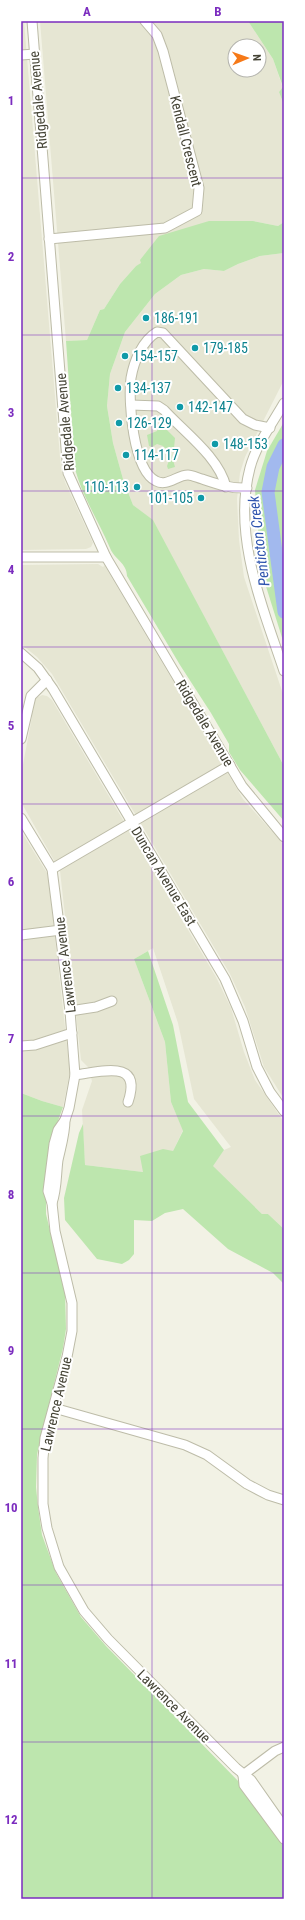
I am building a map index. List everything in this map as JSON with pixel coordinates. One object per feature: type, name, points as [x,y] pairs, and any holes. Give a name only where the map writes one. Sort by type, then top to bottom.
[{"type":"street","name":"Ridgedale Avenue","points":[[32,21],[68,473],[106,557],[242,786],[284,837]]},
{"type":"street","name":"Kendall Crescent","points":[[50,239],[165,228],[197,211],[199,188],[163,51],[157,35],[145,21]]},
{"type":"street","points":[[21,55],[35,54]]},
{"type":"street","points":[[246,488],[226,487],[188,475],[165,483],[156,482],[148,474],[141,461],[133,429],[131,378],[138,356],[148,337],[156,332],[163,333],[243,419],[255,425],[270,428]]},
{"type":"street","points":[[284,403],[250,467],[246,488],[246,527],[252,571],[284,671]]},
{"type":"street","points":[[132,405],[153,406],[164,410],[215,463],[223,476],[226,487]]},
{"type":"street","points":[[21,557],[106,557]]},
{"type":"street","name":"Duncan Avenue East","points":[[21,653],[38,668],[47,680],[225,979],[243,1021],[257,1067],[270,1092],[283,1108]]},
{"type":"street","points":[[21,739],[31,696],[47,680]]},
{"type":"street","points":[[52,869],[230,765]]},
{"type":"street","name":"Lawrence Avenue","points":[[21,818],[52,869],[61,930],[75,1075],[73,1090],[65,1120],[65,1132],[58,1160],[56,1192],[52,1203],[55,1231],[72,1303],[72,1331],[54,1408],[45,1438],[43,1458],[42,1504],[52,1548],[71,1591],[84,1612],[108,1639],[242,1775],[251,1780],[284,1827]]},
{"type":"street","points":[[21,935],[61,930]]},
{"type":"street","points":[[70,1011],[96,1007],[112,1001]]},
{"type":"street","points":[[21,1046],[37,1044],[72,1033]]},
{"type":"street","points":[[75,1075],[116,1070],[125,1072],[129,1076],[132,1086],[128,1102]]},
{"type":"street","points":[[54,1408],[185,1445],[207,1455],[247,1484],[268,1495],[284,1500]]},
{"type":"street","points":[[242,1775],[275,1751],[284,1747]]},
{"type":"street","name":"Lawrence Avenue","points":[[242,1775],[244,1785],[284,1839]]},
{"type":"shaded area","points":[[21,21],[24,21],[61,469],[65,482],[93,543],[91,547],[86,549],[21,550]]},
{"type":"shaded area","points":[[40,21],[248,21],[259,38],[227,38],[227,78],[267,78],[267,50],[273,59],[283,88],[279,92],[284,105],[284,222],[278,226],[253,221],[136,266],[120,284],[104,309],[100,310],[87,340],[66,341]]},
{"type":"shaded area","points":[[284,253],[284,380],[245,457],[240,473],[237,499],[239,540],[244,577],[284,697],[284,766],[153,521],[133,505],[123,479],[113,443],[107,406],[110,374],[125,332],[155,294],[181,275],[204,269],[224,271],[260,256]]},
{"type":"shaded area","points":[[98,564],[103,567],[105,565],[243,799],[284,845],[284,1099],[264,1067],[245,1007],[230,974],[52,674],[37,657],[21,644],[21,565]]},
{"type":"shaded area","points":[[42,695],[47,696],[52,700],[216,977],[231,1008],[244,1052],[255,1080],[284,1122],[284,1229],[268,1214],[262,1214],[212,1166],[224,1150],[231,1147],[194,1099],[178,1023],[153,948],[134,959],[165,1042],[171,1102],[183,1130],[173,1151],[143,1172],[85,1165],[82,1110],[92,1081],[88,1067],[81,1060],[60,871],[21,802],[21,775],[32,717],[32,707],[35,699]]},
{"type":"shaded area","points":[[21,831],[47,873],[49,883],[70,1072],[63,1107],[21,1093]]},
{"type":"green space","points":[[248,21],[284,21],[284,105],[279,92],[283,87],[273,59],[267,50],[267,38],[259,38]]},
{"type":"green space","points":[[209,221],[253,221],[278,226],[284,222],[284,253],[260,256],[224,271],[204,269],[181,275],[155,294],[125,332],[110,374],[107,406],[113,443],[123,479],[133,505],[153,520],[284,766],[284,821],[240,770],[229,752],[229,744],[211,713],[180,665],[127,576],[123,564],[112,552],[86,499],[75,469],[66,341],[87,340],[100,310],[104,309],[120,284],[136,266],[141,263],[140,260],[159,236]]},
{"type":"green space","points":[[284,422],[284,644],[264,580],[259,543],[255,490],[267,451]]},
{"type":"green space","points":[[162,425],[175,438],[174,448],[171,453],[175,467],[168,469],[167,466],[170,458],[169,453],[163,446],[157,444],[152,447],[149,446],[147,435],[157,431],[158,427]]},
{"type":"green space","points":[[148,951],[173,1025],[188,1102],[224,1150],[213,1166],[262,1214],[268,1214],[284,1229],[284,1284],[273,1273],[228,1249],[183,1209],[165,1213],[152,1221],[134,1220],[134,1254],[129,1260],[122,1264],[97,1259],[65,1220],[64,1198],[79,1133],[83,1124],[85,1165],[143,1172],[140,1156],[163,1149],[173,1151],[183,1131],[171,1102],[165,1042],[134,959]]},
{"type":"green space","points":[[21,1093],[63,1107],[55,1129],[46,1191],[46,1214],[65,1292],[66,1329],[63,1348],[37,1455],[36,1487],[42,1535],[56,1573],[81,1617],[106,1646],[242,1785],[284,1845],[284,1899],[21,1899]]},
{"type":"waterway","name":"Penticton Creek","points":[[284,445],[273,467],[268,492],[284,612]]},
{"type":"place","name":"186-191","points":[[146,318]]},
{"type":"place","name":"179-185","points":[[195,348]]},
{"type":"place","name":"154-157","points":[[125,356]]},
{"type":"place","name":"134-137","points":[[118,388]]},
{"type":"place","name":"142-147","points":[[180,407]]},
{"type":"place","name":"126-129","points":[[119,423]]},
{"type":"place","name":"148-153","points":[[215,444]]},
{"type":"place","name":"114-117","points":[[126,455]]},
{"type":"place","name":"110-113","points":[[137,487]]},
{"type":"place","name":"101-105","points":[[201,498]]}]
